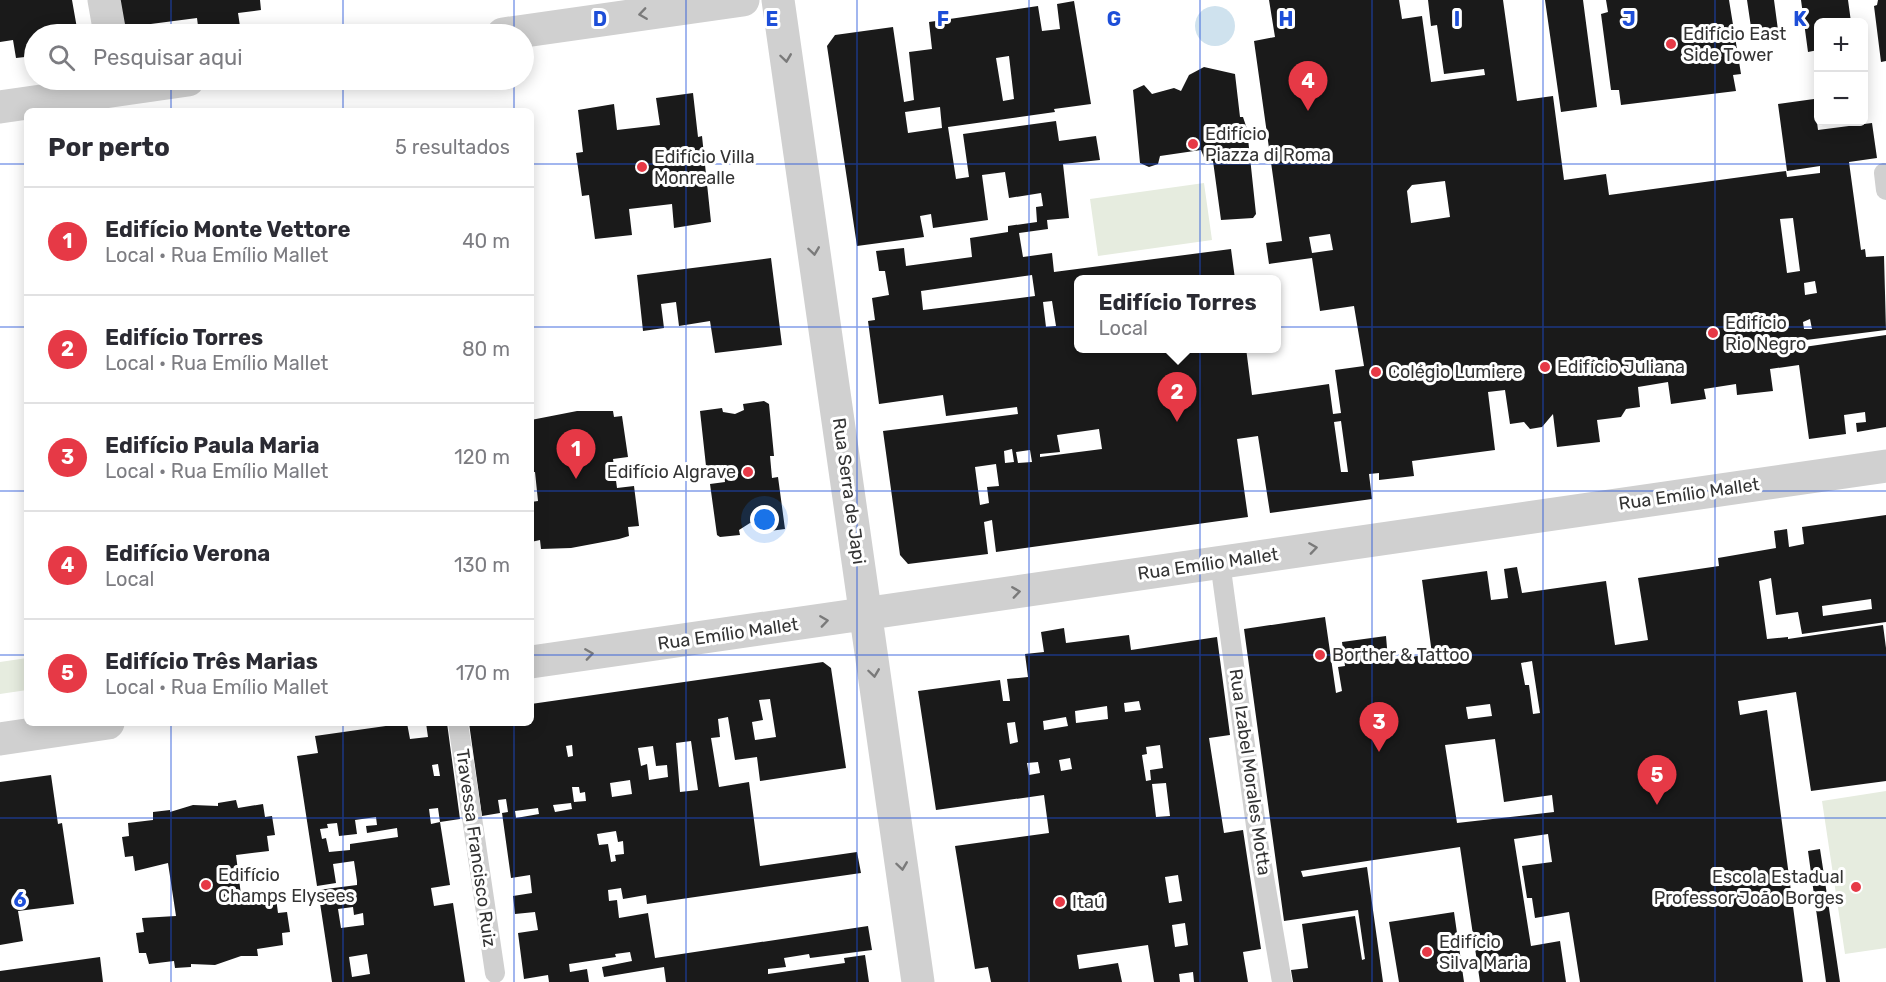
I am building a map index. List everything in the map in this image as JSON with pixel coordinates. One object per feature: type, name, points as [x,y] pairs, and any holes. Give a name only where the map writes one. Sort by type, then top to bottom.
[{"type":"street","points":[[104,0],[108,24]]},
{"type":"street","points":[[534,30],[743,0]]},
{"type":"street","name":"Rua Serra de Japi","points":[[778,0],[918,982]]},
{"type":"street","points":[[0,107],[87,90]]},
{"type":"street","name":"Rua Emílio Mallet","points":[[534,662],[1886,466]]},
{"type":"street","points":[[0,739],[88,726]]},
{"type":"lane","name":"Rua Izabel Morales Motta","points":[[1220,561],[1259,848],[1282,982]]},
{"type":"lane","name":"Travessa Francisco Ruiz","points":[[458,726],[495,974]]},
{"type":"shaded area","points":[[1204,183],[1212,240],[1098,256],[1090,199]]},
{"type":"shaded area","points":[[24,658],[24,690],[0,694],[0,662]]},
{"type":"shaded area","points":[[1886,791],[1886,948],[1845,954],[1822,801]]},
{"type":"water","points":[[1215,6],[1229,12],[1235,26],[1229,40],[1215,46],[1201,40],[1195,26],[1201,12]]},
{"type":"building","points":[[0,0],[72,0],[76,24],[24,24],[24,57],[16,58],[13,40],[0,42]]},
{"type":"building","points":[[116,0],[260,0],[261,10],[238,13],[240,24],[198,24],[197,18],[151,24],[119,24]]},
{"type":"building","points":[[1269,0],[1399,0],[1402,19],[1422,16],[1431,82],[1485,75],[1484,69],[1444,74],[1437,25],[1431,26],[1428,0],[1503,0],[1517,101],[1553,96],[1564,180],[1606,174],[1609,195],[1786,171],[1787,177],[1820,173],[1820,166],[1787,171],[1778,104],[1814,99],[1814,126],[1817,126],[1818,130],[1868,126],[1868,124],[1872,123],[1877,158],[1849,162],[1861,250],[1865,249],[1866,257],[1884,256],[1886,330],[1806,340],[1804,347],[1886,335],[1886,427],[1857,432],[1856,423],[1866,422],[1865,412],[1844,415],[1846,434],[1809,439],[1799,365],[1770,369],[1773,391],[1737,395],[1736,384],[1704,389],[1706,399],[1671,404],[1668,382],[1638,387],[1640,407],[1626,409],[1621,417],[1597,420],[1600,442],[1557,447],[1553,414],[1542,427],[1530,429],[1524,422],[1510,424],[1505,390],[1488,392],[1495,450],[1412,461],[1414,476],[1379,480],[1379,473],[1369,474],[1372,499],[1270,513],[1258,436],[1237,439],[1248,517],[996,552],[992,520],[984,522],[988,554],[908,564],[900,555],[883,431],[1018,414],[1017,407],[946,416],[943,395],[879,404],[868,321],[875,320],[872,298],[889,295],[885,271],[879,271],[876,251],[904,248],[906,266],[972,257],[970,238],[1008,232],[1008,226],[1037,222],[1036,207],[1043,206],[1041,193],[1009,198],[1005,172],[982,175],[988,220],[933,228],[931,214],[920,216],[924,237],[857,246],[827,46],[835,35],[893,27],[904,102],[914,100],[909,52],[932,49],[929,22],[1038,6],[1042,31],[1060,29],[1057,4],[1074,1],[1091,104],[1054,109],[1055,112],[948,127],[956,179],[969,177],[963,134],[1056,121],[1059,141],[1096,136],[1100,160],[1063,164],[1069,218],[1047,220],[1048,229],[1019,233],[1023,257],[1052,253],[1054,272],[1231,249],[1234,275],[1074,275],[1074,353],[1247,353],[1252,395],[1329,384],[1333,414],[1341,413],[1335,370],[1364,366],[1354,306],[1320,311],[1312,258],[1269,264],[1266,243],[1282,241],[1254,41],[1275,37]],"holes":[[[1009,56],[1014,99],[1003,101],[996,58]],[[940,107],[942,128],[908,133],[905,112]],[[1445,181],[1450,217],[1411,223],[1407,191],[1412,185]],[[1793,218],[1800,271],[1787,273],[1780,219]],[[1330,234],[1333,250],[1312,253],[1309,237]],[[1032,275],[1035,296],[923,310],[921,291]],[[1815,281],[1817,293],[1805,295],[1804,283]],[[1052,301],[1056,326],[1046,327],[1043,302]],[[1810,319],[1812,329],[1804,329],[1803,322]],[[1341,421],[1348,472],[1341,472],[1334,422]],[[1099,429],[1102,449],[1040,457],[1040,454],[1060,452],[1057,435]],[[1012,449],[1014,462],[1005,463],[1004,451]],[[1030,450],[1032,462],[1018,463],[1016,452]],[[996,464],[999,486],[987,487],[989,503],[980,505],[975,467]]]},
{"type":"building","points":[[1545,0],[1583,0],[1597,107],[1561,112]]},
{"type":"building","name":"Edifício East Side Tower","points":[[1606,0],[1729,0],[1741,74],[1733,75],[1736,91],[1621,105],[1619,90],[1611,90],[1601,14],[1608,12]]},
{"type":"building","points":[[1747,0],[1774,0],[1778,30],[1752,34]]},
{"type":"building","points":[[1801,0],[1848,0],[1850,18],[1814,18],[1814,51],[1808,52]]},
{"type":"building","points":[[1878,0],[1886,0],[1886,61],[1881,62],[1874,6],[1877,5]]},
{"type":"building","name":"Edifício Piazza di Roma","points":[[1204,67],[1235,74],[1240,117],[1243,117],[1247,129],[1256,214],[1253,218],[1221,220],[1213,161],[1205,160],[1201,150],[1160,156],[1158,164],[1149,167],[1140,163],[1133,90],[1144,85],[1152,94],[1174,88],[1181,91],[1189,75]]},
{"type":"building","name":"Edifício Villa Monrealle","points":[[693,93],[698,137],[702,136],[711,222],[674,228],[672,204],[629,209],[632,235],[595,239],[589,195],[582,196],[576,153],[583,152],[578,110],[614,104],[617,130],[660,125],[656,98]]},
{"type":"building","points":[[771,258],[782,345],[715,353],[710,321],[679,326],[676,302],[661,304],[664,328],[643,331],[637,275]]},
{"type":"building","name":"Edifício Algrave","points":[[764,401],[769,404],[774,456],[770,456],[772,478],[778,477],[785,529],[762,532],[762,526],[750,523],[739,530],[740,535],[720,537],[717,535],[710,484],[725,482],[723,465],[706,466],[700,411],[722,408],[723,412],[735,414],[744,410],[743,404]]},
{"type":"building","points":[[577,411],[613,411],[614,417],[622,416],[628,457],[613,459],[617,488],[634,486],[639,526],[628,527],[629,536],[571,548],[541,549],[540,540],[534,541],[534,502],[538,501],[534,472],[534,419]]},
{"type":"building","points":[[1886,515],[1886,622],[1802,634],[1798,612],[1776,615],[1771,578],[1759,581],[1767,639],[1788,637],[1788,639],[1883,625],[1886,648],[1886,781],[1811,791],[1796,692],[1738,701],[1740,715],[1767,710],[1803,982],[1580,982],[1569,912],[1535,918],[1532,898],[1527,898],[1522,866],[1552,862],[1548,834],[1514,839],[1531,946],[1560,941],[1566,982],[1480,982],[1460,847],[1301,871],[1303,877],[1367,867],[1383,982],[1293,982],[1291,970],[1308,968],[1302,924],[1355,916],[1362,960],[1365,959],[1358,910],[1284,921],[1244,629],[1325,617],[1336,693],[1342,691],[1338,667],[1345,666],[1342,642],[1386,636],[1388,660],[1432,654],[1422,580],[1487,571],[1491,600],[1508,598],[1504,569],[1517,567],[1522,593],[1606,581],[1615,645],[1648,640],[1638,578],[1719,566],[1718,558],[1776,548],[1774,531],[1787,529],[1789,547],[1804,544],[1802,527]],"holes":[[[1871,599],[1872,609],[1823,616],[1822,606]],[[1532,661],[1540,713],[1533,714],[1529,685],[1525,685],[1521,663]],[[1490,704],[1492,716],[1468,719],[1466,707]],[[1495,739],[1504,802],[1552,795],[1554,812],[1457,823],[1445,745]]]},
{"type":"building","points":[[1064,628],[1066,643],[1129,635],[1131,650],[1217,637],[1230,735],[1209,738],[1224,833],[1243,830],[1261,949],[1243,952],[1248,982],[1194,982],[1193,972],[1179,974],[1180,982],[1154,982],[1148,945],[1077,955],[1079,969],[1118,963],[1122,982],[991,982],[988,967],[975,969],[955,846],[1049,833],[1044,795],[936,810],[918,691],[1000,680],[1003,701],[1010,701],[1007,679],[1028,677],[1025,654],[1044,652],[1041,632]],"holes":[[[1139,701],[1141,710],[1125,712],[1124,703]],[[1107,706],[1108,719],[1076,723],[1075,711]],[[1066,717],[1068,726],[1044,730],[1043,721]],[[1015,722],[1018,742],[1010,744],[1007,723]],[[1160,745],[1163,768],[1150,770],[1151,780],[1146,781],[1142,755],[1147,754],[1146,747]],[[1070,758],[1072,769],[1061,771],[1059,760]],[[1038,762],[1040,773],[1029,775],[1027,763]],[[1166,783],[1170,816],[1156,817],[1152,784]],[[1178,875],[1182,901],[1169,903],[1165,877]],[[1185,923],[1188,945],[1175,947],[1172,925]]]},
{"type":"building","points":[[823,662],[831,668],[846,768],[760,781],[757,757],[735,760],[728,717],[718,719],[720,737],[711,738],[719,787],[749,782],[760,866],[857,852],[861,873],[647,904],[646,895],[623,899],[621,888],[608,890],[609,901],[617,900],[619,918],[648,913],[655,958],[868,926],[872,950],[810,958],[809,954],[784,958],[786,967],[768,969],[768,974],[845,963],[844,958],[865,955],[869,982],[666,982],[664,967],[604,977],[602,967],[632,961],[630,952],[615,954],[616,957],[569,964],[570,972],[587,969],[589,982],[549,982],[548,975],[524,979],[518,933],[538,930],[535,912],[515,914],[513,896],[532,893],[530,875],[511,878],[502,813],[508,812],[506,799],[498,800],[500,813],[482,816],[469,726],[534,726],[534,704]],"holes":[[[770,699],[776,737],[755,740],[752,722],[763,720],[759,700]],[[691,741],[698,790],[680,792],[676,743]],[[572,745],[573,756],[568,757],[566,746]],[[653,746],[656,766],[667,765],[668,777],[649,780],[647,764],[641,766],[638,748]],[[630,780],[632,794],[612,797],[610,783]],[[572,787],[579,787],[580,793],[585,792],[586,801],[574,802]],[[571,803],[572,809],[555,812],[553,805]],[[538,808],[539,814],[516,818],[515,811]],[[616,831],[618,842],[623,841],[624,854],[615,855],[616,861],[611,862],[608,844],[599,845],[597,834]]]},
{"type":"building","points":[[386,726],[408,726],[410,739],[428,737],[426,726],[447,726],[460,819],[440,822],[450,885],[431,888],[434,906],[453,903],[465,982],[332,982],[318,890],[357,885],[357,881],[354,861],[333,864],[336,883],[317,886],[297,756],[318,753],[315,736]],"holes":[[[438,764],[440,776],[434,776],[432,765]],[[438,808],[440,822],[431,824],[429,809]],[[376,817],[377,825],[366,826],[367,833],[397,828],[398,837],[350,844],[350,850],[329,852],[326,838],[322,839],[320,829],[328,828],[327,824],[337,823],[339,836],[357,834],[355,820]],[[353,907],[354,915],[363,913],[364,925],[341,928],[338,909]],[[367,954],[370,974],[352,977],[349,957]]]},
{"type":"building","points":[[51,775],[58,824],[62,823],[74,904],[18,911],[23,941],[0,945],[0,782]]},
{"type":"building","name":"Edifício Champs Elysees","points":[[236,800],[238,808],[263,804],[265,817],[272,816],[275,835],[267,836],[269,851],[236,855],[242,903],[276,898],[278,913],[287,912],[290,932],[282,933],[283,945],[257,949],[258,956],[241,956],[215,965],[191,964],[191,967],[175,968],[174,961],[149,964],[146,953],[139,953],[136,933],[144,932],[142,918],[176,916],[168,863],[135,871],[133,856],[125,857],[122,837],[129,836],[128,823],[153,820],[153,812],[170,810],[170,812],[193,805],[218,806],[218,803]]},
{"type":"building","points":[[1820,849],[1840,982],[1826,982],[1808,851]]},
{"type":"building","name":"Edifício Silva Maria","points":[[1454,912],[1464,982],[1399,982],[1389,922]]},
{"type":"building","points":[[100,957],[103,982],[0,982],[0,971]]},
{"type":"place","name":"Edifício East Side Tower","points":[[1671,44]]},
{"type":"place","name":"Edifício Verona","points":[[1308,111]]},
{"type":"place","name":"Edifício Piazza di Roma","points":[[1193,144]]},
{"type":"place","name":"Edifício Villa Monrealle","points":[[642,167]]},
{"type":"place","name":"Edifício Rio Negro","points":[[1713,333]]},
{"type":"place","name":"Edifício Juliana","points":[[1545,367]]},
{"type":"place","name":"Colégio Lumiere","points":[[1376,372]]},
{"type":"place","name":"Edifício Torres","points":[[1177,422]]},
{"type":"place","name":"Edifício Algrave","points":[[748,472]]},
{"type":"place","name":"Edifício Monte Vettore","points":[[576,479]]},
{"type":"place","name":"Borther & Tattoo","points":[[1320,655]]},
{"type":"place","name":"Edifício Paula Maria","points":[[1379,752]]},
{"type":"place","name":"Edifício Três Marias","points":[[1657,805]]},
{"type":"place","name":"Edifício Champs Elysees","points":[[206,885]]},
{"type":"place","name":"Escola Estadual Professor João Borges","points":[[1856,887]]},
{"type":"place","name":"Itaú","points":[[1060,902]]},
{"type":"place","name":"Edifício Silva Maria","points":[[1427,952]]}]
